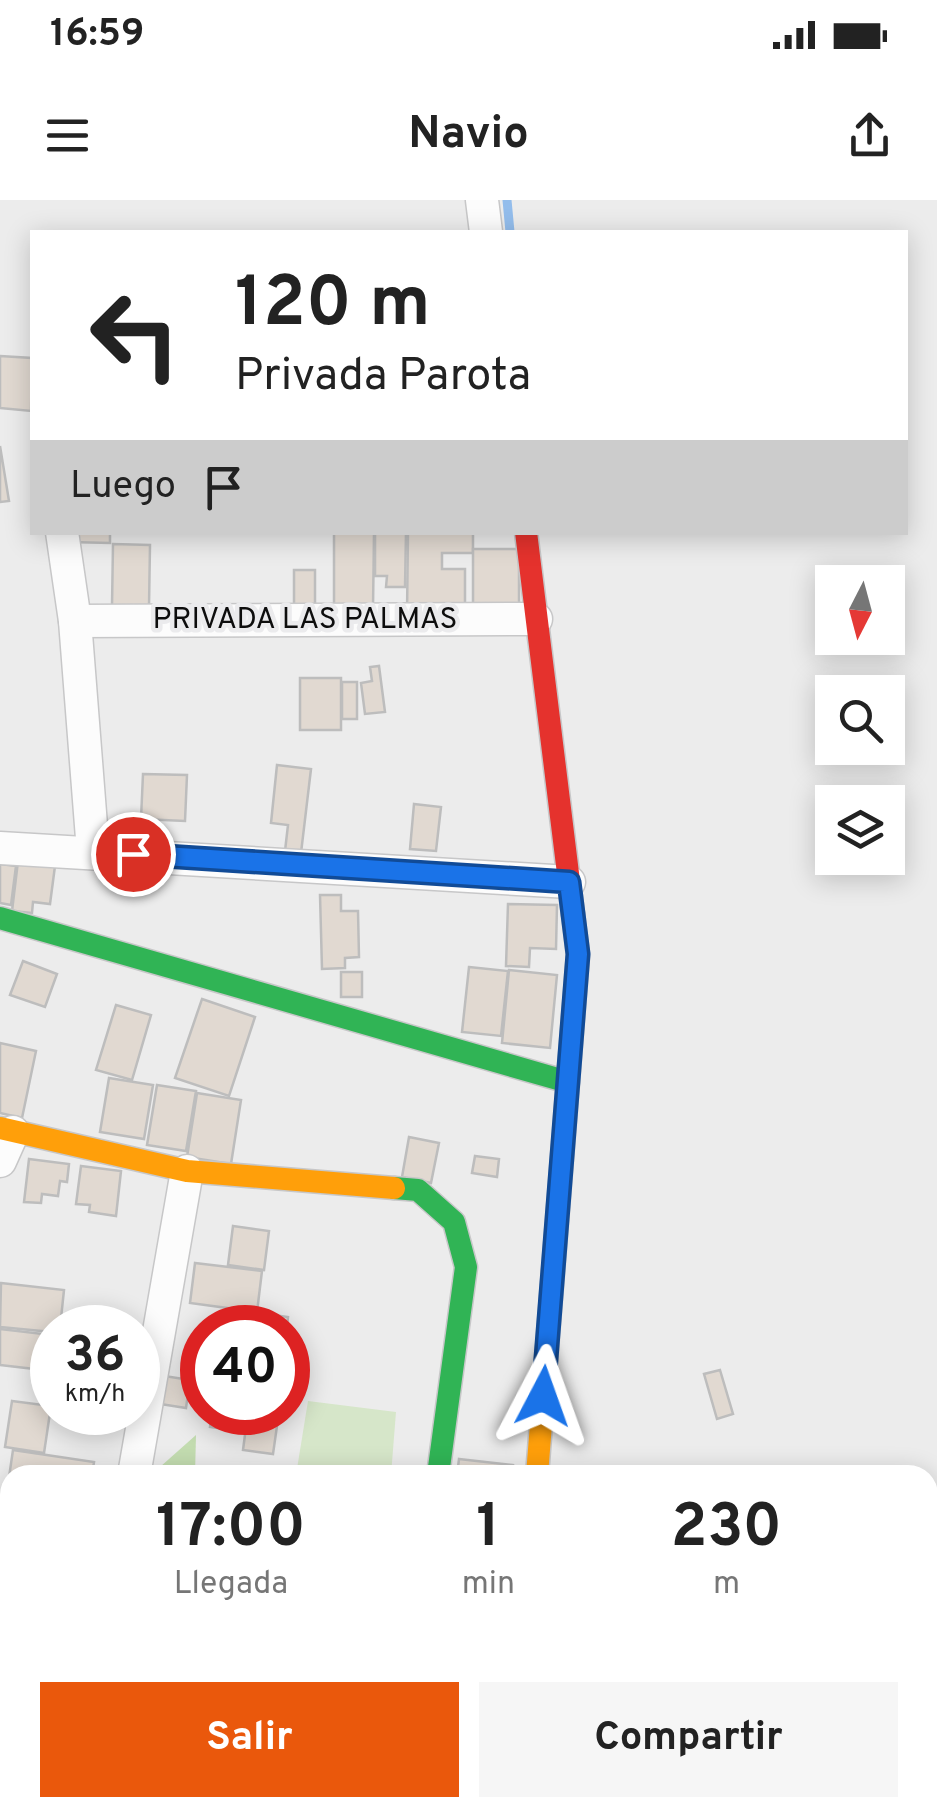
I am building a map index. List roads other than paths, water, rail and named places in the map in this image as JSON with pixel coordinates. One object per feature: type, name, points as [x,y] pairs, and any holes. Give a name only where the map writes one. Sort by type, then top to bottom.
[{"type":"street","points":[[482,200],[486,230]]},
{"type":"street","points":[[62,535],[75,621],[93,851]]},
{"type":"street","points":[[526,535],[578,954],[538,1465]]},
{"type":"street","name":"PRIVADA LAS PALMAS","points":[[75,621],[536,620]]},
{"type":"street","points":[[0,848],[569,882]]},
{"type":"street","points":[[0,918],[568,1082]]},
{"type":"street","points":[[4,1140],[187,1171],[418,1190],[454,1222],[466,1267],[439,1465]]},
{"type":"street","points":[[136,1465],[187,1171]]},
{"type":"waterway","points":[[507,200],[510,230]]}]
